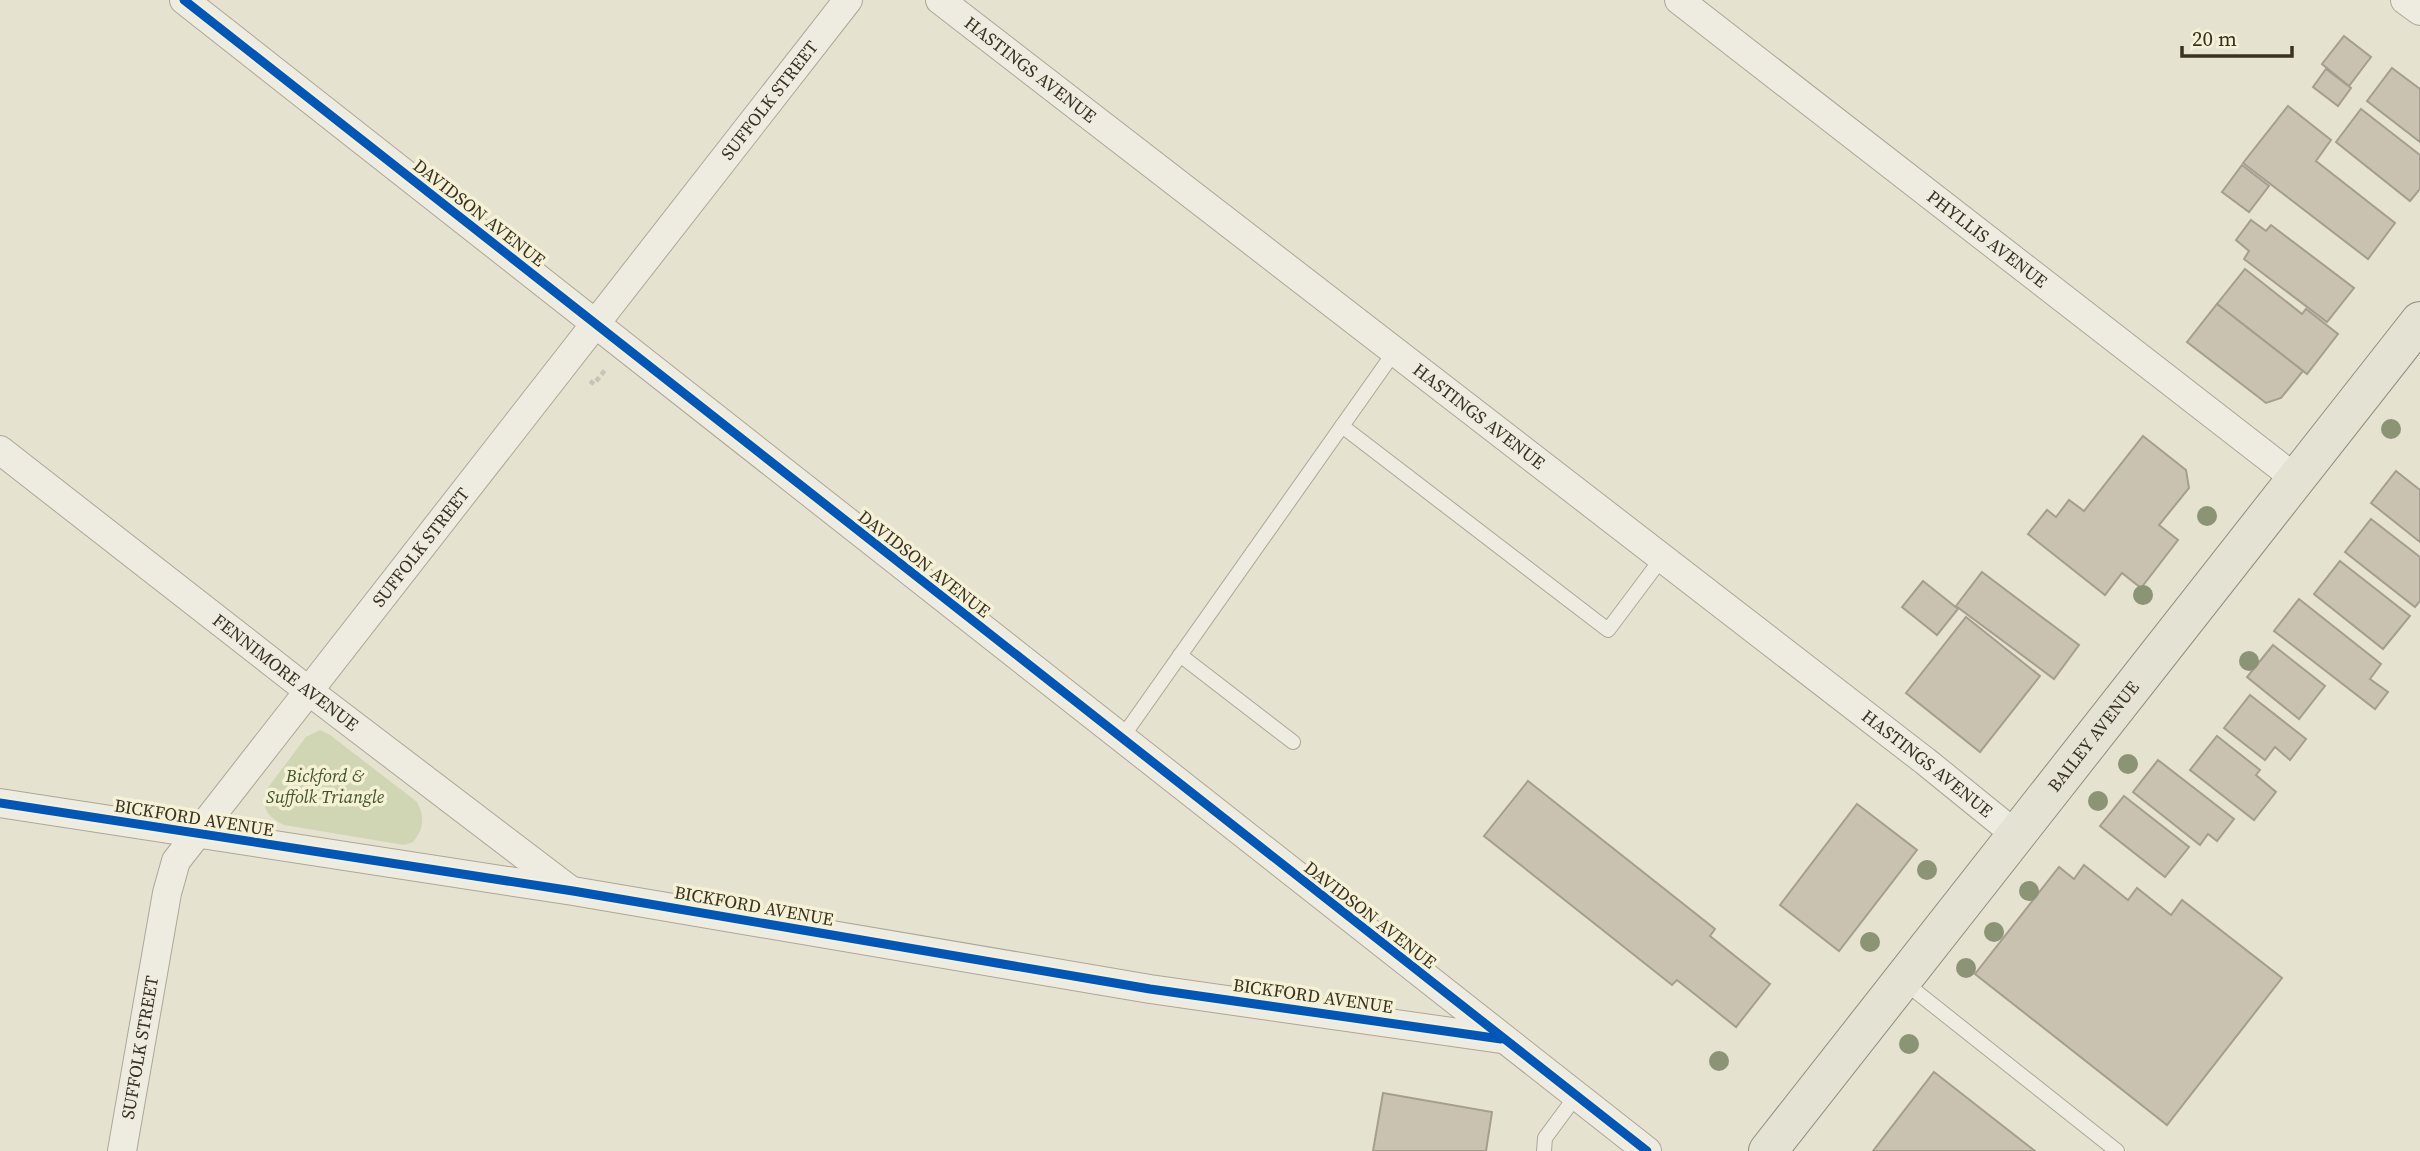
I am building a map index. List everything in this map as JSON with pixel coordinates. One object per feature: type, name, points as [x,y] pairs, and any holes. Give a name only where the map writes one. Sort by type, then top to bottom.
[{"type":"main road","name":"BAILEY AVENUE","points":[[1768,1151],[2420,321]]},
{"type":"street","name":"DAVIDSON AVENUE","points":[[184,0],[1647,1151]]},
{"type":"street","name":"SUFFOLK STREET","points":[[122,1151],[167,893],[176,861],[848,0]]},
{"type":"street","name":"HASTINGS AVENUE","points":[[940,0],[2015,834]]},
{"type":"street","name":"PHYLLIS AVENUE","points":[[1679,0],[2296,480]]},
{"type":"street","points":[[2405,0],[2420,11]]},
{"type":"street","name":"FENNIMORE AVENUE","points":[[0,450],[310,692],[573,891]]},
{"type":"street","name":"BICKFORD AVENUE","points":[[0,803],[573,891],[1150,989],[1502,1039]]},
{"type":"lane","points":[[1121,739],[1395,352]]},
{"type":"lane","points":[[1342,426],[1608,630],[1662,558]]},
{"type":"lane","points":[[1180,655],[1293,742]]},
{"type":"lane","points":[[1901,980],[2117,1151]]},
{"type":"lane","points":[[1544,1151],[1545,1138],[1576,1096]]},
{"type":"path","points":[[594,384],[607,368]]},
{"type":"green space","name":"Bickford & Suffolk Triangle","points":[[320,730],[417,802],[422,823],[413,842],[404,845],[284,825],[268,813],[264,793],[306,737]]},
{"type":"building","points":[[2344,36],[2371,57],[2349,86],[2322,64]]},
{"type":"building","points":[[2392,68],[2420,89],[2420,142],[2367,101]]},
{"type":"building","points":[[2326,69],[2351,88],[2338,106],[2313,87]]},
{"type":"building","points":[[2288,106],[2331,140],[2316,161],[2395,223],[2368,259],[2243,163]]},
{"type":"building","points":[[2361,109],[2420,155],[2420,189],[2410,201],[2336,142]]},
{"type":"building","points":[[2242,165],[2269,186],[2249,212],[2222,192]]},
{"type":"building","points":[[2251,220],[2266,231],[2271,225],[2354,288],[2327,322],[2244,259],[2249,251],[2236,240]]},
{"type":"building","points":[[2245,269],[2302,314],[2306,309],[2338,334],[2307,374],[2217,304]]},
{"type":"building","points":[[2217,304],[2303,371],[2281,398],[2266,403],[2187,342]]},
{"type":"building","points":[[2143,436],[2186,470],[2189,488],[2159,525],[2178,540],[2141,588],[2122,573],[2105,595],[2028,534],[2047,510],[2056,517],[2069,500],[2084,511]]},
{"type":"building","points":[[2396,471],[2420,490],[2420,542],[2371,503]]},
{"type":"building","points":[[2371,519],[2420,557],[2420,601],[2415,607],[2345,552]]},
{"type":"building","points":[[2340,561],[2410,616],[2383,649],[2314,594]]},
{"type":"building","points":[[1982,572],[2079,645],[2054,679],[1956,606]]},
{"type":"building","points":[[1923,581],[1958,609],[1937,635],[1902,607]]},
{"type":"building","points":[[2299,599],[2381,664],[2370,679],[2388,692],[2375,709],[2274,631]]},
{"type":"building","points":[[1966,617],[2040,676],[1980,752],[1906,693]]},
{"type":"building","points":[[2273,645],[2325,686],[2299,719],[2247,677]]},
{"type":"building","points":[[2250,695],[2306,739],[2290,760],[2275,747],[2265,760],[2224,728]]},
{"type":"building","points":[[2217,736],[2260,770],[2256,775],[2276,792],[2254,820],[2190,770]]},
{"type":"building","points":[[2158,760],[2234,819],[2217,841],[2208,834],[2200,845],[2133,792]]},
{"type":"building","points":[[1528,781],[1715,929],[1710,936],[1770,984],[1736,1027],[1677,980],[1672,985],[1484,836]]},
{"type":"building","points":[[2124,796],[2189,847],[2165,877],[2100,826]]},
{"type":"building","points":[[1857,804],[1917,850],[1839,951],[1780,905]]},
{"type":"building","points":[[2084,865],[2128,900],[2137,888],[2171,915],[2182,900],[2282,978],[2167,1125],[1975,974],[2059,867],[2074,879]]},
{"type":"building","points":[[1934,1072],[2035,1151],[1873,1151]]},
{"type":"building","points":[[1383,1093],[1492,1112],[1486,1151],[1373,1151]]},
{"type":"cycle path","points":[[184,0],[1647,1151]]},
{"type":"cycle path","points":[[0,803],[573,891],[1150,989],[1501,1039]]}]
